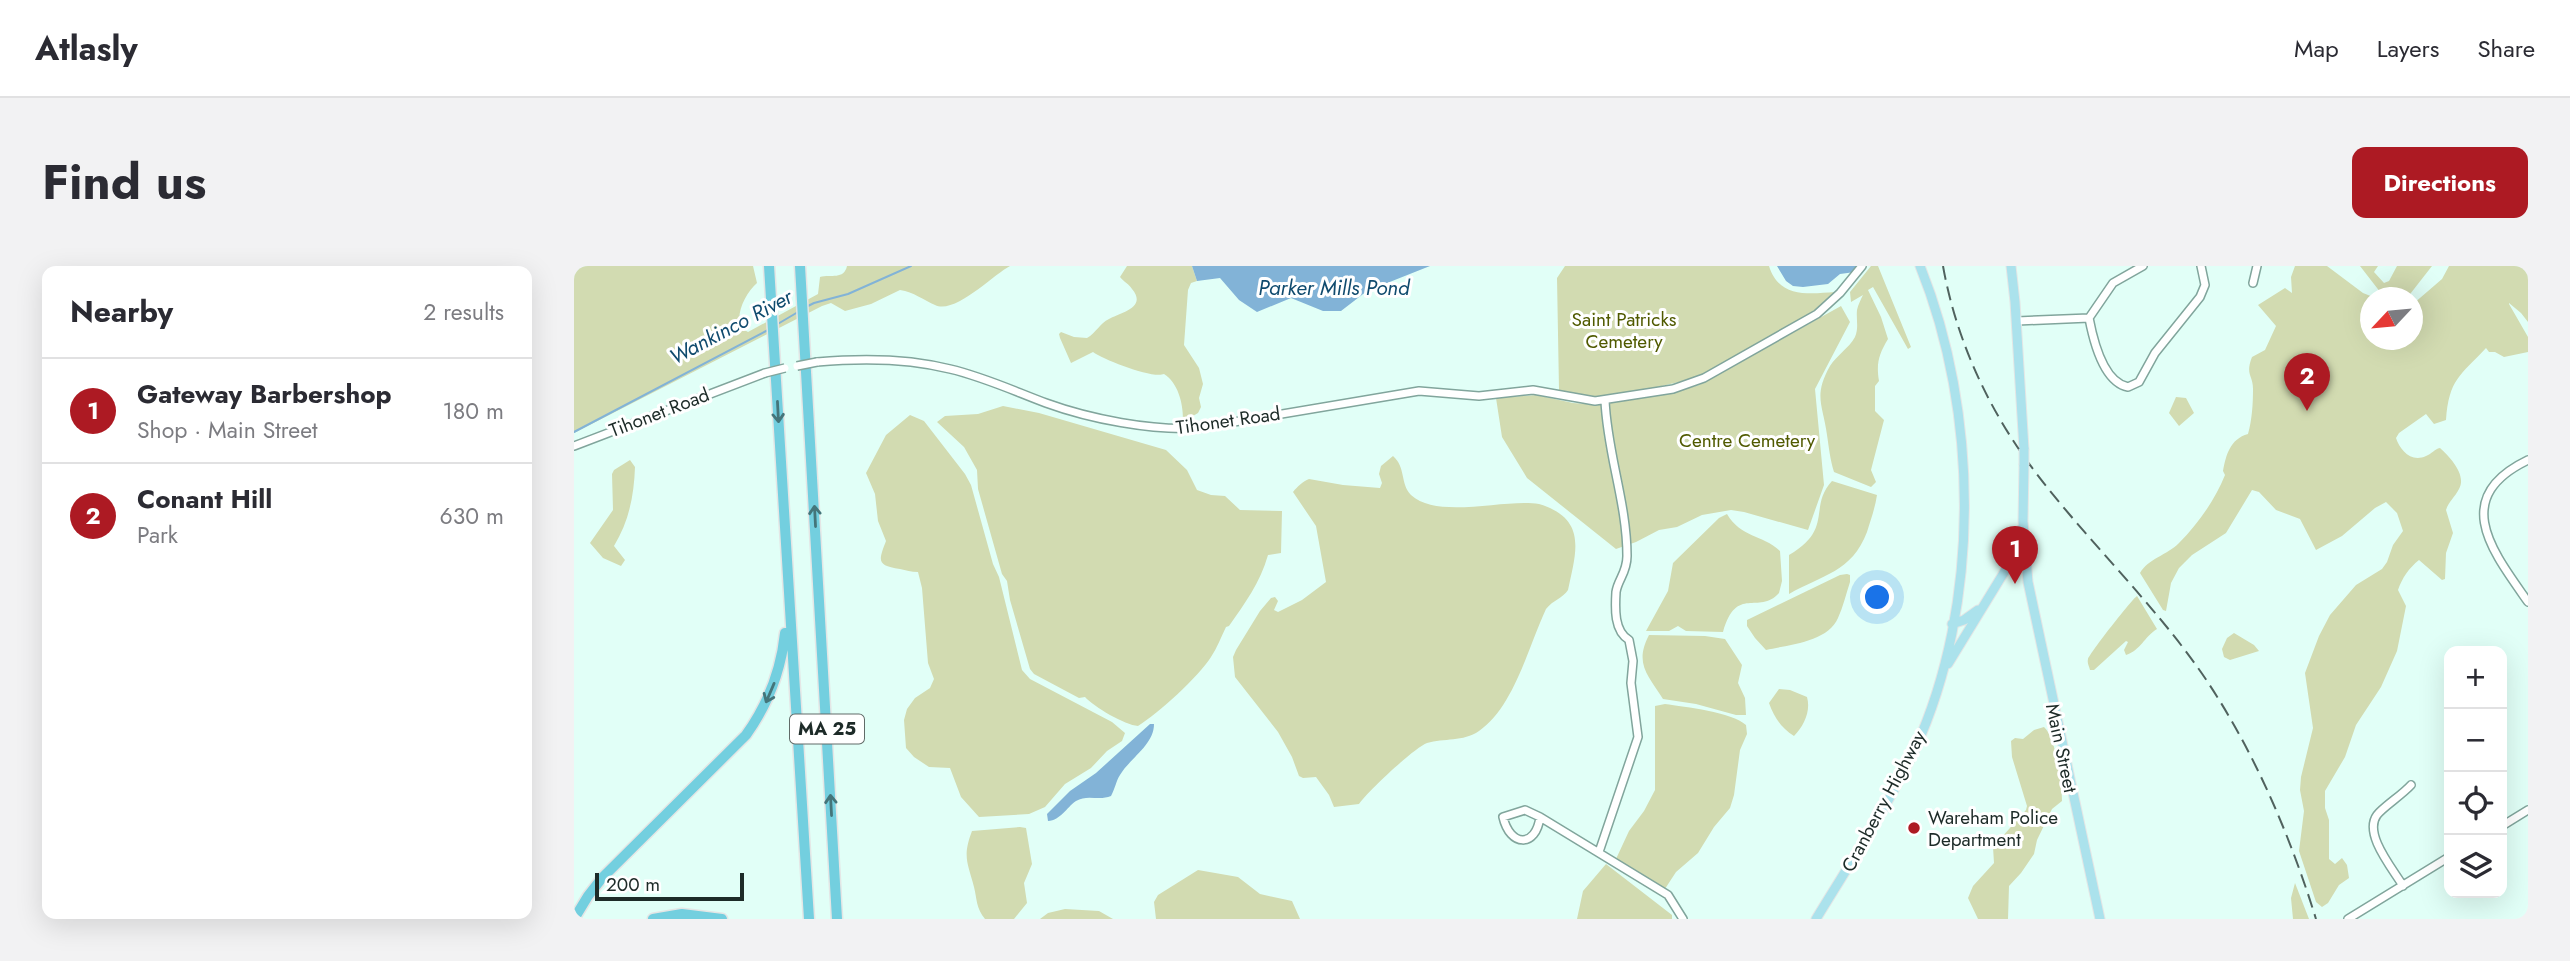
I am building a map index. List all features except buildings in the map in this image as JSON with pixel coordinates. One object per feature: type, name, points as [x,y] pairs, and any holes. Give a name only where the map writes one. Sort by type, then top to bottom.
[{"type":"highway","name":"MA 25","points":[[769,266],[809,919]]},
{"type":"highway","name":"MA 25","points":[[800,266],[835,873],[840,919]]},
{"type":"highway","points":[[574,919],[594,887],[729,754],[758,718],[769,698],[780,667],[789,603]]},
{"type":"highway","points":[[653,919],[682,914],[722,919]]},
{"type":"main road","name":"Cranberry Highway","points":[[1816,919],[1883,810],[1915,749],[1938,686],[1952,626],[1964,507],[1961,446],[1954,387],[1935,308],[1920,266]]},
{"type":"main road","name":"Main Street","points":[[2011,266],[2024,449],[2023,521],[2026,566],[2062,751],[2100,919]]},
{"type":"main road","points":[[1938,686],[1952,656],[2012,558],[2023,521]]},
{"type":"main road","points":[[2012,558],[2023,558],[2026,566]]},
{"type":"main road","points":[[2012,558],[2028,576]]},
{"type":"main road","points":[[1952,626],[1972,616],[1986,601]]},
{"type":"main road","points":[[1952,626],[1969,627]]},
{"type":"street","name":"Tihonet Road","points":[[574,446],[765,373],[817,362],[884,359],[947,368],[1048,403],[1167,429],[1198,428],[1419,391],[1479,396],[1533,390],[1605,400],[1673,389],[1704,378],[1817,314],[1840,293],[1862,266]]},
{"type":"street","points":[[2143,266],[2113,283],[2089,318],[2095,343],[2106,367],[2123,386],[2134,386],[2155,353],[2200,297],[2205,285],[2201,266]]},
{"type":"street","points":[[2253,283],[2257,266]]},
{"type":"street","points":[[2017,321],[2089,318]]},
{"type":"street","points":[[1599,852],[1638,737],[1629,640],[1622,636],[1617,627],[1616,589],[1625,572],[1626,540],[1605,415],[1605,400]]},
{"type":"street","points":[[2528,460],[2503,477],[2489,494],[2483,513],[2484,527],[2494,552],[2528,601]]},
{"type":"street","points":[[2403,886],[2375,839],[2373,826],[2378,814],[2411,785]]},
{"type":"street","points":[[1539,817],[1538,827],[1527,840],[1520,841],[1513,838],[1507,830],[1503,817],[1522,810],[1539,817],[1668,894],[1683,919]]},
{"type":"street","points":[[2507,823],[2528,810]]},
{"type":"street","points":[[2348,919],[2444,861]]},
{"type":"green space","points":[[574,266],[753,266],[757,283],[749,292],[739,316],[741,328],[748,332],[818,294],[820,277],[840,275],[847,266],[1010,266],[963,299],[943,307],[900,290],[871,304],[845,311],[831,303],[822,306],[574,433]]},
{"type":"green space","points":[[1127,266],[1192,266],[1197,281],[1191,283],[1188,290],[1184,345],[1199,368],[1203,384],[1199,398],[1201,407],[1198,413],[1186,420],[1183,419],[1181,400],[1176,388],[1164,374],[1150,374],[1117,364],[1093,352],[1071,363],[1060,338],[1061,332],[1087,338],[1106,321],[1134,305],[1137,301],[1136,295],[1120,277]]},
{"type":"green space","name":"Saint Patricks Cemetery","points":[[1565,266],[1769,266],[1780,284],[1787,289],[1805,293],[1835,292],[1816,312],[1695,378],[1633,393],[1592,398],[1559,390],[1557,278]]},
{"type":"green space","points":[[1871,266],[1878,266],[1911,347],[1908,349],[1873,287],[1868,290],[1888,339],[1879,359],[1879,381],[1875,386],[1875,411],[1884,420],[1871,470],[1876,482],[1871,487],[1834,472],[1821,393],[1830,366],[1855,337],[1857,310],[1863,295],[1851,302],[1850,292]]},
{"type":"green space","points":[[2295,266],[2327,266],[2360,291],[2360,350],[2423,350],[2423,295],[2442,279],[2449,266],[2528,266],[2528,322],[2509,304],[2528,337],[2528,352],[2504,357],[2489,352],[2486,348],[2457,379],[2450,395],[2446,420],[2434,424],[2426,414],[2396,438],[2403,451],[2411,457],[2421,458],[2440,448],[2459,472],[2461,484],[2446,510],[2453,533],[2446,553],[2445,579],[2442,580],[2419,560],[2404,577],[2398,590],[2406,606],[2397,651],[2381,687],[2356,725],[2345,757],[2325,791],[2325,808],[2329,820],[2329,859],[2335,864],[2342,858],[2347,865],[2349,878],[2339,885],[2328,903],[2322,907],[2316,902],[2299,851],[2304,811],[2300,790],[2301,777],[2313,728],[2305,673],[2330,615],[2356,585],[2382,569],[2387,562],[2393,545],[2403,531],[2397,513],[2386,502],[2342,536],[2316,550],[2300,519],[2276,510],[2259,492],[2252,490],[2226,533],[2192,555],[2179,568],[2171,583],[2166,611],[2140,573],[2148,564],[2179,543],[2199,520],[2225,475],[2223,471],[2230,448],[2242,436],[2248,434],[2253,395],[2250,363],[2252,357],[2265,350],[2276,326],[2258,305],[2285,288],[2292,293],[2291,277]]},
{"type":"green space","points":[[2360,266],[2378,266],[2374,272],[2384,283],[2389,281],[2397,266],[2432,266],[2416,287],[2376,287]]},
{"type":"green space","name":"Centre Cemetery","points":[[1841,306],[1850,322],[1815,389],[1824,485],[1808,530],[1731,510],[1702,515],[1616,549],[1527,478],[1502,437],[1496,398],[1536,395],[1573,403],[1599,405],[1668,394],[1699,385]]},
{"type":"green space","points":[[2176,397],[2186,398],[2194,413],[2179,426],[2169,413]]},
{"type":"green space","points":[[1003,406],[1039,413],[1166,450],[1187,470],[1197,490],[1225,496],[1240,510],[1282,511],[1281,553],[1268,555],[1252,592],[1226,627],[1205,665],[1178,694],[1138,726],[1110,715],[1085,697],[1079,698],[1034,674],[1030,669],[1007,581],[1002,574],[978,489],[977,470],[964,447],[937,422],[945,416],[978,414]]},
{"type":"green space","points":[[910,415],[924,421],[971,485],[999,577],[1022,670],[1030,679],[1112,722],[1125,733],[1122,741],[1107,751],[1091,768],[1065,784],[1045,807],[1029,814],[979,817],[961,797],[950,768],[929,767],[906,748],[904,720],[907,709],[915,698],[930,688],[934,679],[928,663],[922,588],[918,572],[892,568],[881,561],[886,541],[878,521],[875,494],[866,473],[886,435]]},
{"type":"green space","points":[[1393,456],[1400,465],[1408,491],[1423,502],[1455,507],[1525,503],[1539,504],[1555,510],[1572,528],[1575,538],[1574,563],[1568,590],[1546,609],[1511,691],[1491,720],[1467,737],[1427,743],[1391,771],[1359,804],[1334,807],[1316,777],[1299,776],[1278,732],[1235,677],[1233,657],[1260,611],[1271,598],[1275,597],[1278,601],[1274,610],[1278,612],[1302,600],[1326,582],[1316,526],[1293,492],[1309,479],[1380,488],[1381,466]]},
{"type":"green space","points":[[630,460],[635,467],[632,498],[627,518],[614,546],[625,560],[621,566],[603,558],[590,543],[613,510],[612,474]]},
{"type":"green space","points":[[1832,481],[1877,495],[1867,532],[1861,545],[1844,564],[1789,594],[1789,555],[1811,536],[1816,527],[1821,500]]},
{"type":"green space","points":[[1727,514],[1739,528],[1780,551],[1782,581],[1779,593],[1763,602],[1748,603],[1735,609],[1723,632],[1686,631],[1678,626],[1669,631],[1646,631],[1668,591],[1673,563],[1719,518]]},
{"type":"green space","points":[[1847,574],[1850,575],[1850,582],[1838,618],[1833,626],[1817,637],[1766,650],[1747,626],[1747,620]]},
{"type":"green space","points":[[2137,596],[2157,629],[2131,653],[2126,655],[2126,641],[2094,670],[2090,670],[2090,655]]},
{"type":"green space","points":[[2234,633],[2259,651],[2230,660],[2224,657],[2222,649],[2227,638]]},
{"type":"green space","points":[[1649,635],[1725,639],[1742,665],[1738,683],[1745,698],[1746,715],[1663,699],[1648,676],[1643,662]]},
{"type":"green space","points":[[1779,689],[1807,697],[1806,718],[1794,736],[1778,722],[1769,703]]},
{"type":"green space","points":[[1665,704],[1708,711],[1739,720],[1746,725],[1747,734],[1740,750],[1730,808],[1698,853],[1676,872],[1661,895],[1616,859],[1629,831],[1655,790],[1655,706]]},
{"type":"green space","points":[[2044,727],[2055,751],[2062,801],[2052,809],[2037,840],[2034,854],[2009,886],[2008,919],[1978,919],[1968,898],[1973,886],[1994,863],[1993,847],[2027,806],[2012,757],[2011,741],[2015,738],[2023,739],[2034,730]]},
{"type":"green space","points":[[1026,828],[1032,864],[1024,883],[1027,903],[1014,919],[985,919],[978,907],[967,860],[967,847],[972,831]]},
{"type":"green space","points":[[1606,864],[1672,915],[1672,919],[1577,919],[1583,891]]},
{"type":"green space","points":[[1198,870],[1238,877],[1260,894],[1292,901],[1300,919],[1156,919],[1154,902],[1158,895]]},
{"type":"green space","points":[[2295,883],[2309,919],[2293,919],[2291,898]]},
{"type":"green space","points":[[1065,909],[1099,911],[1113,919],[1040,919],[1048,913]]},
{"type":"water","name":"Parker Mills Pond","points":[[1192,266],[1430,266],[1367,291],[1341,311],[1323,311],[1291,298],[1257,312],[1239,300],[1220,278],[1197,281]]},
{"type":"water","points":[[1777,266],[1857,266],[1855,272],[1840,274],[1828,284],[1803,287],[1793,286],[1786,281]]},
{"type":"water","points":[[1150,724],[1154,724],[1150,738],[1124,769],[1111,796],[1080,799],[1060,816],[1048,821],[1047,814],[1070,791],[1096,773]]},
{"type":"waterway","name":"Wankinco River","points":[[806,307],[848,294],[911,266]]},
{"type":"waterway","name":"Wankinco River","points":[[776,325],[798,312]]},
{"type":"waterway","name":"Wankinco River","points":[[574,432],[768,330]]},
{"type":"railway","points":[[1943,266],[1956,320],[1988,398],[2033,469],[2185,650],[2223,706],[2269,794],[2295,856],[2316,919]]},
{"type":"place","name":"Conant Hill","points":[[2307,411]]},
{"type":"place","name":"Gateway Barbershop","points":[[2015,584]]},
{"type":"place","name":"Wareham Police Department","points":[[1914,828]]}]
